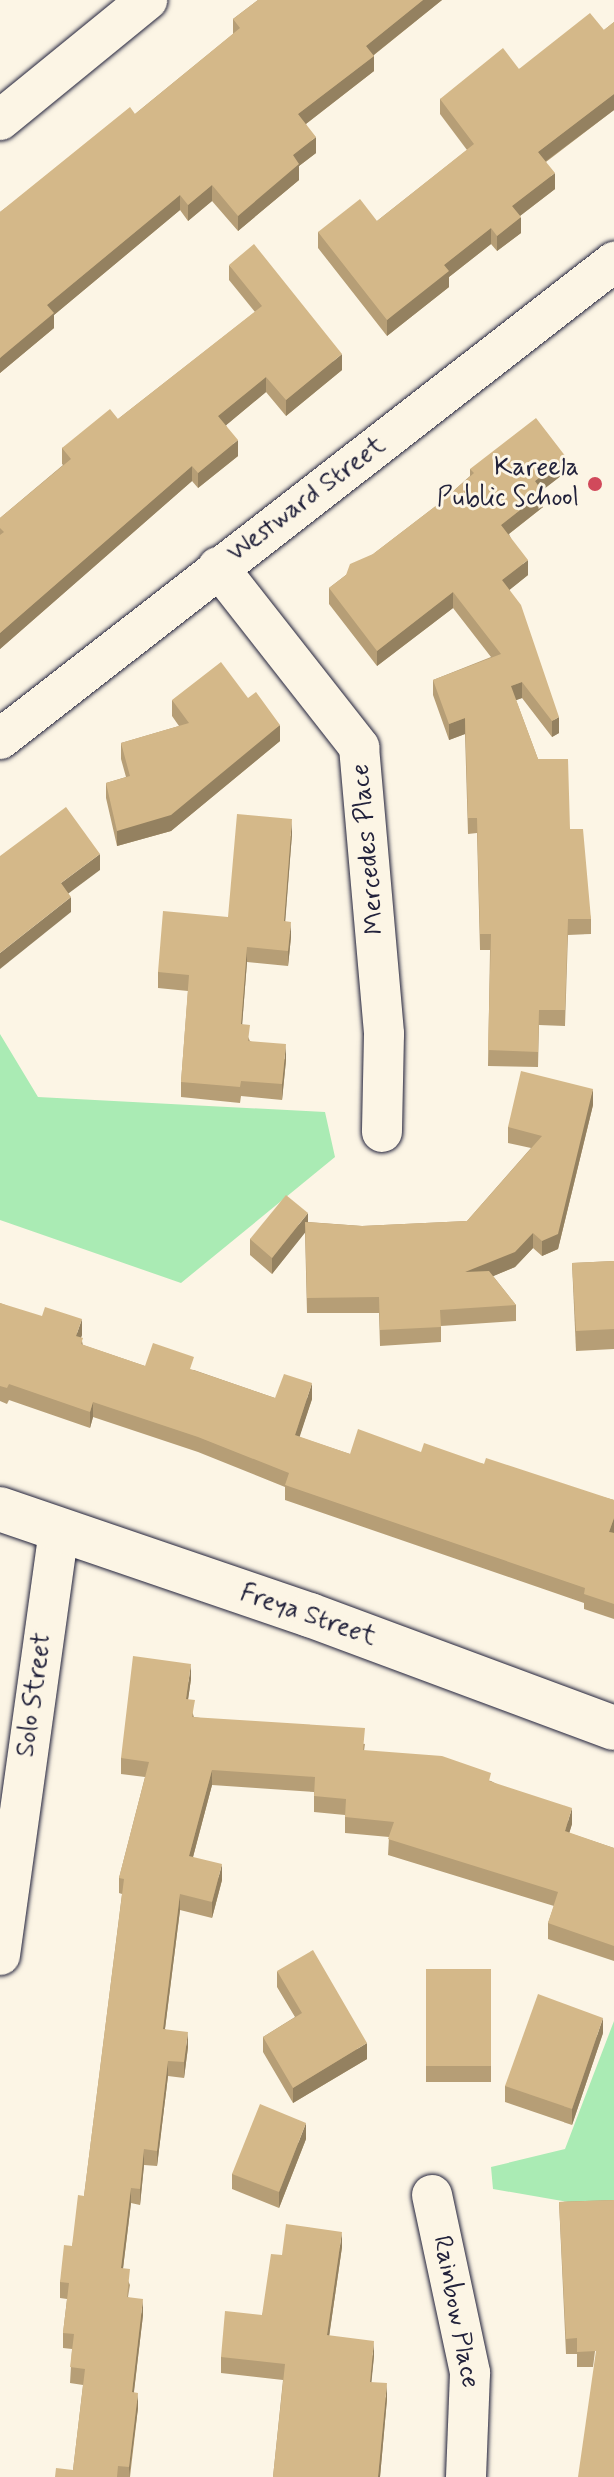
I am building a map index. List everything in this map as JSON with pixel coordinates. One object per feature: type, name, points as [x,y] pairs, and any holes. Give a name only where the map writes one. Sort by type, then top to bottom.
[{"type":"street","points":[[0,120],[147,0]]},
{"type":"street","name":"Westward Street","points":[[0,739],[614,262]]},
{"type":"street","name":"Mercedes Place","points":[[218,567],[359,747],[384,1034],[382,1132]]},
{"type":"street","name":"Freya Street","points":[[0,1509],[310,1615],[614,1728]]},
{"type":"street","name":"Solo Street","points":[[1,1943],[59,1530]]},
{"type":"street","name":"Rainbow Place","points":[[432,2195],[470,2373],[466,2477]]},
{"type":"green space","points":[[0,1034],[38,1097],[325,1112],[335,1157],[181,1283],[0,1220]]},
{"type":"green space","points":[[614,2021],[614,2210],[493,2189],[491,2167],[565,2149]]},
{"type":"building","points":[[258,0],[423,0],[366,46],[374,56],[298,114],[316,137],[293,155],[299,164],[238,216],[212,185],[188,205],[180,195],[47,305],[54,313],[0,358],[0,212],[130,107],[135,114],[240,28],[233,19]]},
{"type":"building","points":[[590,13],[604,30],[614,22],[614,94],[538,152],[555,173],[512,206],[521,217],[497,236],[491,228],[444,265],[449,271],[387,320],[318,232],[360,199],[377,221],[474,144],[440,99],[503,48],[519,69]]},
{"type":"building","points":[[254,244],[342,354],[286,400],[266,377],[218,416],[238,440],[198,473],[192,466],[0,633],[0,535],[4,532],[0,528],[0,518],[71,459],[62,448],[110,409],[118,419],[262,306],[229,265]]},
{"type":"building","points":[[536,418],[566,457],[535,481],[543,492],[501,525],[528,560],[502,580],[521,605],[559,717],[552,721],[522,682],[511,686],[538,759],[568,759],[570,829],[583,829],[591,919],[568,919],[565,1010],[539,1010],[538,1052],[488,1050],[491,934],[480,934],[477,818],[468,818],[465,718],[449,724],[433,680],[501,654],[453,592],[377,651],[329,588],[346,575],[350,564],[373,554],[441,502],[474,473],[470,469]]},
{"type":"building","points":[[221,662],[248,698],[256,692],[280,725],[171,815],[117,831],[106,783],[130,776],[121,743],[189,723],[172,700]]},
{"type":"building","points":[[66,807],[100,854],[61,883],[71,897],[0,953],[0,856]]},
{"type":"building","points":[[237,814],[292,819],[284,921],[291,922],[288,951],[247,947],[241,1024],[250,1025],[248,1041],[286,1044],[282,1084],[241,1081],[240,1087],[181,1082],[189,975],[158,972],[163,911],[228,917]]},
{"type":"building","points":[[521,1071],[593,1089],[558,1234],[542,1241],[533,1233],[515,1252],[465,1272],[489,1271],[516,1305],[440,1310],[441,1327],[380,1330],[379,1297],[307,1298],[305,1222],[362,1226],[467,1221],[542,1136],[508,1127]]},
{"type":"building","points":[[286,1195],[308,1213],[272,1258],[250,1239]]},
{"type":"building","points":[[614,1261],[614,1329],[576,1331],[572,1263]]},
{"type":"building","points":[[0,1303],[42,1316],[45,1307],[82,1319],[76,1336],[83,1338],[81,1344],[145,1366],[153,1343],[194,1357],[190,1369],[275,1398],[284,1374],[312,1383],[295,1435],[350,1454],[358,1429],[421,1452],[424,1443],[484,1464],[486,1458],[614,1500],[614,1518],[609,1532],[614,1533],[614,1604],[584,1594],[585,1588],[285,1485],[289,1473],[198,1437],[93,1402],[90,1412],[9,1384],[7,1388],[0,1386]]},
{"type":"building","points":[[133,1656],[191,1664],[186,1699],[195,1700],[192,1717],[365,1728],[363,1750],[442,1756],[491,1773],[489,1781],[572,1808],[565,1831],[614,1848],[614,1946],[548,1923],[558,1892],[388,1839],[394,1822],[345,1817],[346,1799],[314,1796],[315,1777],[212,1770],[189,1856],[222,1864],[212,1902],[180,1894],[163,2029],[188,2032],[184,2062],[168,2061],[157,2151],[144,2149],[140,2189],[131,2188],[121,2268],[130,2269],[127,2297],[143,2299],[132,2392],[138,2393],[129,2467],[118,2466],[117,2477],[55,2477],[56,2468],[73,2470],[85,2369],[70,2367],[74,2334],[63,2333],[69,2283],[60,2282],[64,2245],[72,2246],[78,2195],[84,2196],[124,1879],[119,1878],[149,1762],[121,1758]]},
{"type":"building","points":[[313,1950],[367,2043],[293,2088],[263,2037],[302,2013],[277,1971]]},
{"type":"building","points":[[426,1969],[491,1969],[491,2066],[426,2066]]},
{"type":"building","points":[[538,1994],[603,2018],[572,2109],[505,2086]]},
{"type":"building","points":[[260,2104],[306,2123],[279,2192],[232,2174]]},
{"type":"building","points":[[614,2200],[614,2477],[578,2477],[596,2351],[577,2352],[577,2338],[566,2339],[559,2202]]},
{"type":"building","points":[[286,2224],[342,2232],[327,2335],[374,2341],[370,2382],[387,2383],[378,2477],[273,2477],[285,2364],[221,2357],[225,2311],[262,2315],[271,2254],[282,2255]]},
{"type":"place","name":"Kareela Public School","points":[[595,484]]}]
